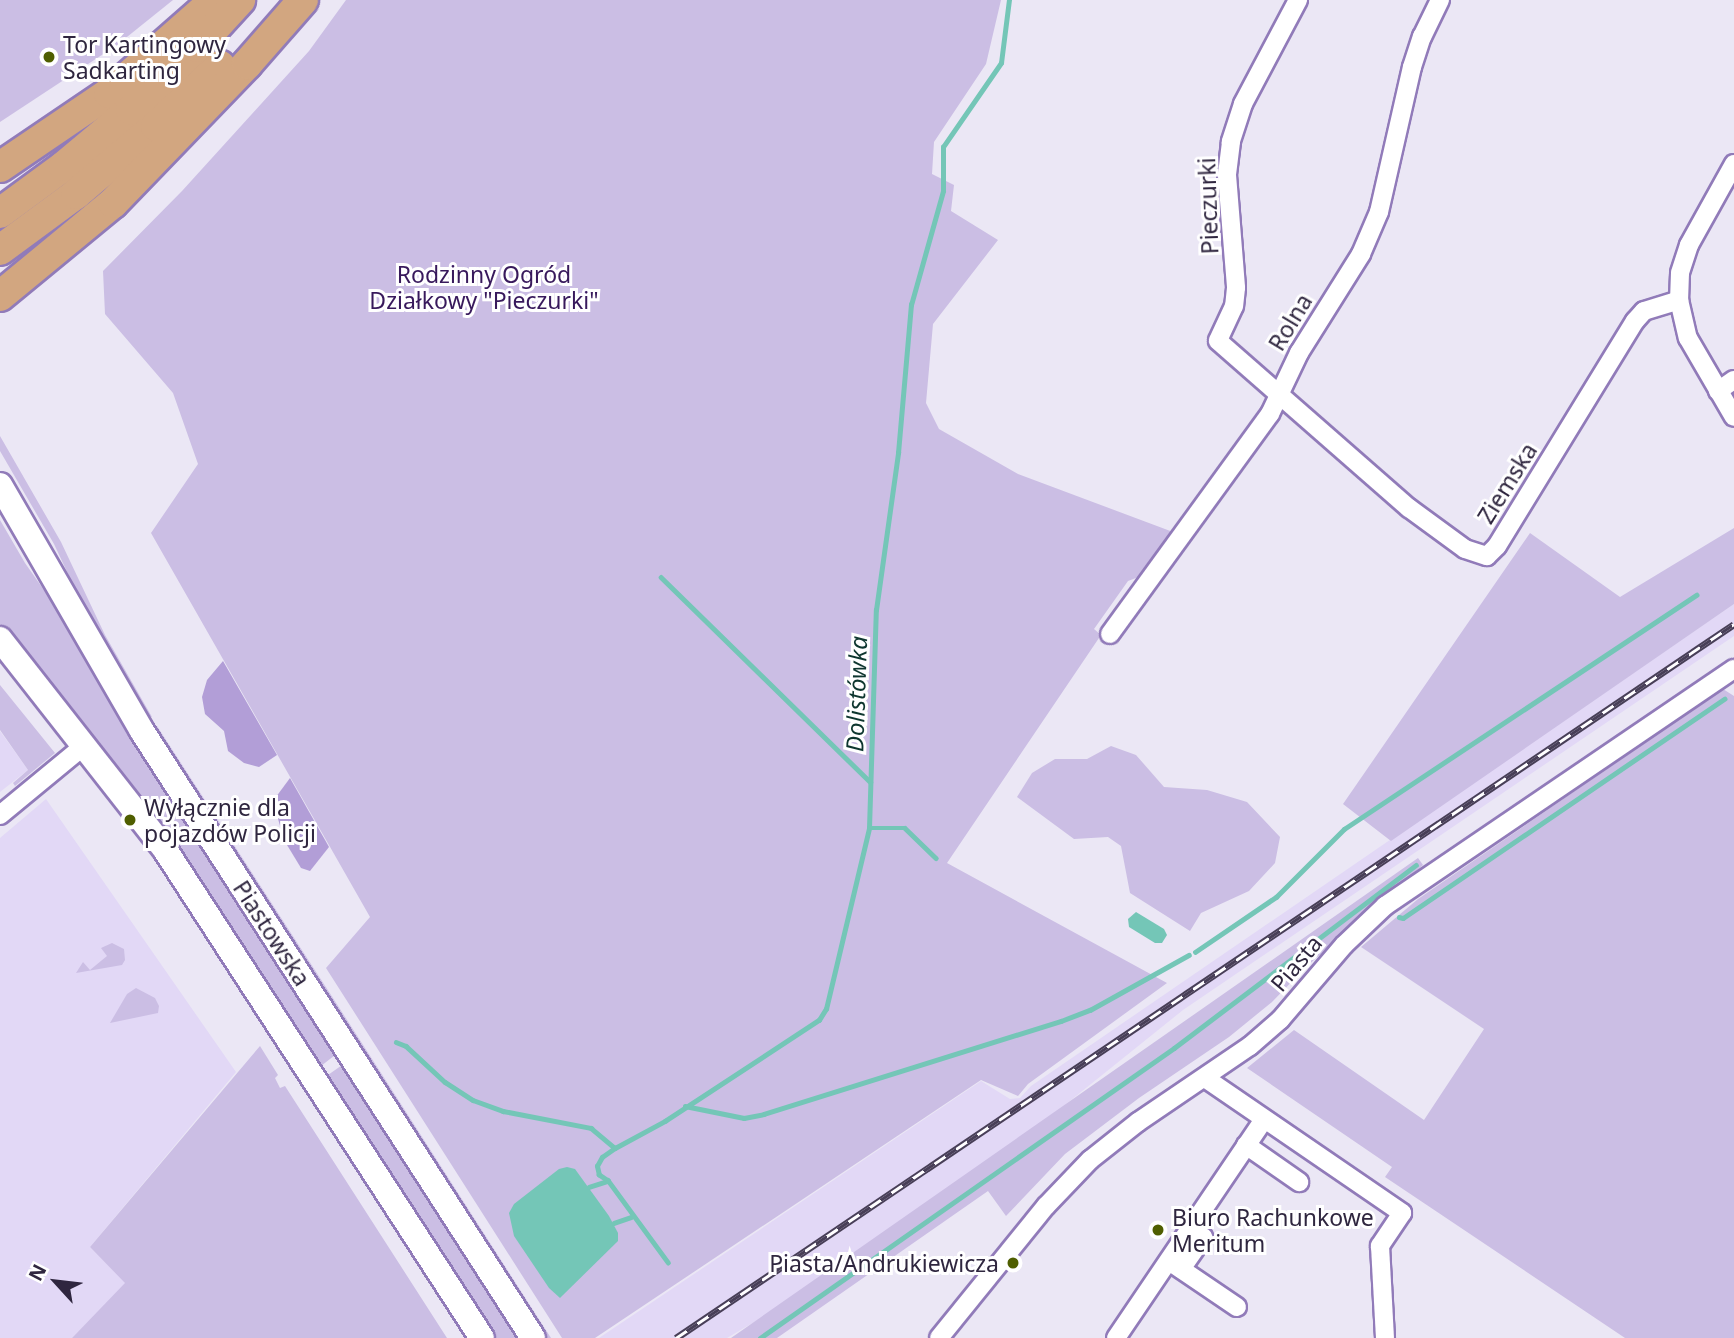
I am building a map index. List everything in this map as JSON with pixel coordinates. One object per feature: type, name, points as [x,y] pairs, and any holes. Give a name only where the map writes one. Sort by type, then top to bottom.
[{"type":"highway","points":[[0,167],[109,93],[215,0]]},
{"type":"highway","points":[[0,213],[64,166],[131,110],[197,47],[240,0]]},
{"type":"highway","points":[[0,250],[76,194],[156,127],[281,0]]},
{"type":"highway","points":[[0,296],[113,203],[237,75],[303,0]]},
{"type":"main road","name":"Piastowska","points":[[0,485],[142,731],[533,1338]]},
{"type":"main road","name":"Piastowska","points":[[0,639],[85,746],[191,888],[481,1338]]},
{"type":"street","name":"Pieczurki","points":[[1280,393],[1218,341],[1234,306],[1236,288],[1227,175],[1231,142],[1243,104],[1298,0]]},
{"type":"street","name":"Rolna","points":[[1110,635],[1269,417],[1298,353],[1371,236],[1412,67],[1422,37],[1440,0]]},
{"type":"street","points":[[1734,164],[1689,245],[1680,272],[1679,300],[1683,326],[1734,417]]},
{"type":"street","name":"Ziemska","points":[[1280,393],[1409,508],[1465,549],[1487,556],[1497,546],[1635,321],[1644,311],[1679,300]]},
{"type":"street","points":[[1718,391],[1734,380]]},
{"type":"street","name":"Piasta","points":[[939,1338],[1046,1206],[1090,1160],[1138,1122],[1251,1046],[1280,1020],[1343,945],[1385,906],[1734,669]]},
{"type":"street","points":[[0,815],[85,746]]},
{"type":"street","points":[[1205,1078],[1402,1213],[1380,1246],[1384,1338]]},
{"type":"street","points":[[1175,1265],[1264,1119]]},
{"type":"street","points":[[1246,1145],[1289,1180]]},
{"type":"street","points":[[1116,1338],[1175,1265],[1203,1237]]},
{"type":"street","points":[[1175,1265],[1237,1307]]},
{"type":"shaded area","points":[[1734,604],[1734,636],[1183,1010],[1030,1133],[788,1302],[727,1338],[599,1338],[981,1081],[1010,1099],[1020,1098],[1031,1086]]},
{"type":"shaded area","points":[[223,661],[277,755],[259,767],[244,763],[228,751],[224,731],[205,714],[202,697],[207,680]]},
{"type":"shaded area","points":[[0,731],[28,770],[0,792]]},
{"type":"shaded area","points":[[290,778],[329,847],[310,871],[301,868],[284,840],[273,801]]},
{"type":"shaded area","points":[[46,799],[236,1072],[90,1247],[126,1283],[72,1338],[0,1338],[0,838]]},
{"type":"shaded area","points":[[1136,912],[1164,929],[1167,935],[1162,943],[1155,943],[1129,927],[1128,919]]},
{"type":"shaded area","points":[[559,1169],[575,1169],[609,1216],[618,1233],[618,1241],[560,1298],[549,1288],[514,1236],[509,1213],[514,1204]]},
{"type":"green space","name":"Tor Kartingowy Sadkarting","points":[[0,0],[173,0],[117,45],[0,122]]},
{"type":"green space","name":"Rodzinny Ogród Działkowy \"Pieczurki\"","points":[[346,0],[1001,0],[986,64],[934,142],[932,174],[954,185],[951,211],[998,240],[933,324],[926,403],[939,429],[1018,474],[1173,532],[1141,576],[1128,581],[1094,629],[1101,635],[947,863],[1167,983],[1028,1084],[1018,1096],[981,1080],[595,1338],[562,1338],[326,968],[370,917],[151,533],[198,464],[173,393],[105,314],[103,271],[182,191],[309,51]]},
{"type":"green space","points":[[0,436],[61,542],[105,635],[152,717],[144,715],[99,640],[54,544],[0,451]]},
{"type":"green space","points":[[0,520],[25,563],[86,650],[339,1052],[321,1066],[328,1075],[345,1063],[522,1338],[496,1338],[472,1306],[128,785],[0,624]]},
{"type":"green space","points":[[1734,528],[1734,604],[1391,841],[1343,804],[1530,533],[1620,597]]},
{"type":"green space","points":[[0,685],[55,753],[15,786],[13,783],[28,770],[0,730]]},
{"type":"green space","points":[[1723,689],[1734,696],[1734,1338],[1625,1338],[1385,1177],[1392,1167],[1247,1068],[1294,1030],[1424,1120],[1484,1029],[1361,947],[1418,899]]},
{"type":"green space","points":[[157,726],[551,1338],[544,1338],[154,733]]},
{"type":"green space","points":[[1111,746],[1136,755],[1164,787],[1207,790],[1247,802],[1280,837],[1275,863],[1249,891],[1201,913],[1190,931],[1130,893],[1121,846],[1108,837],[1074,839],[1017,797],[1032,773],[1055,759],[1087,759]]},
{"type":"green space","points":[[1418,858],[1423,865],[1307,966],[1272,1002],[1229,1037],[1139,1098],[1065,1154],[1006,1216],[988,1191],[777,1338],[731,1338]]},
{"type":"green space","points":[[112,943],[124,949],[125,960],[122,965],[76,973],[83,962],[90,970],[107,956],[101,948]]},
{"type":"green space","points":[[136,988],[155,998],[159,1006],[158,1013],[110,1023],[127,994]]},
{"type":"green space","points":[[260,1046],[278,1075],[275,1078],[280,1088],[285,1086],[447,1338],[72,1338],[125,1283],[90,1247]]},
{"type":"waterway","name":"Dolistówka","points":[[668,1263],[608,1181],[599,1175],[597,1166],[602,1157],[615,1148],[665,1121],[819,1020],[826,1009],[869,828],[876,610],[898,453],[911,305],[943,191],[943,147],[1001,63],[1009,0]]},
{"type":"waterway","points":[[661,577],[870,782]]},
{"type":"waterway","points":[[1195,952],[1276,897],[1344,829],[1696,595]]},
{"type":"waterway","points":[[1399,917],[1403,918],[1724,699]]},
{"type":"waterway","points":[[869,828],[905,828],[936,858]]},
{"type":"waterway","points":[[760,1338],[1174,1048],[1416,865]]},
{"type":"waterway","points":[[685,1106],[744,1118],[764,1114],[1061,1021],[1090,1010],[1189,955]]},
{"type":"waterway","points":[[396,1042],[406,1046],[445,1082],[473,1100],[503,1111],[591,1128],[615,1148]]},
{"type":"waterway","points":[[589,1187],[608,1181]]},
{"type":"waterway","points":[[614,1223],[631,1217]]},
{"type":"railway","points":[[676,1338],[1734,624]]},
{"type":"place","name":"Tor Kartingowy Sadkarting","points":[[49,57]]},
{"type":"place","name":"Wyłącznie dla pojazdów Policji","points":[[130,820]]},
{"type":"place","name":"Biuro Rachunkowe Meritum","points":[[1158,1230]]},
{"type":"place","name":"Piasta/Andrukiewicza","points":[[1013,1263]]}]
